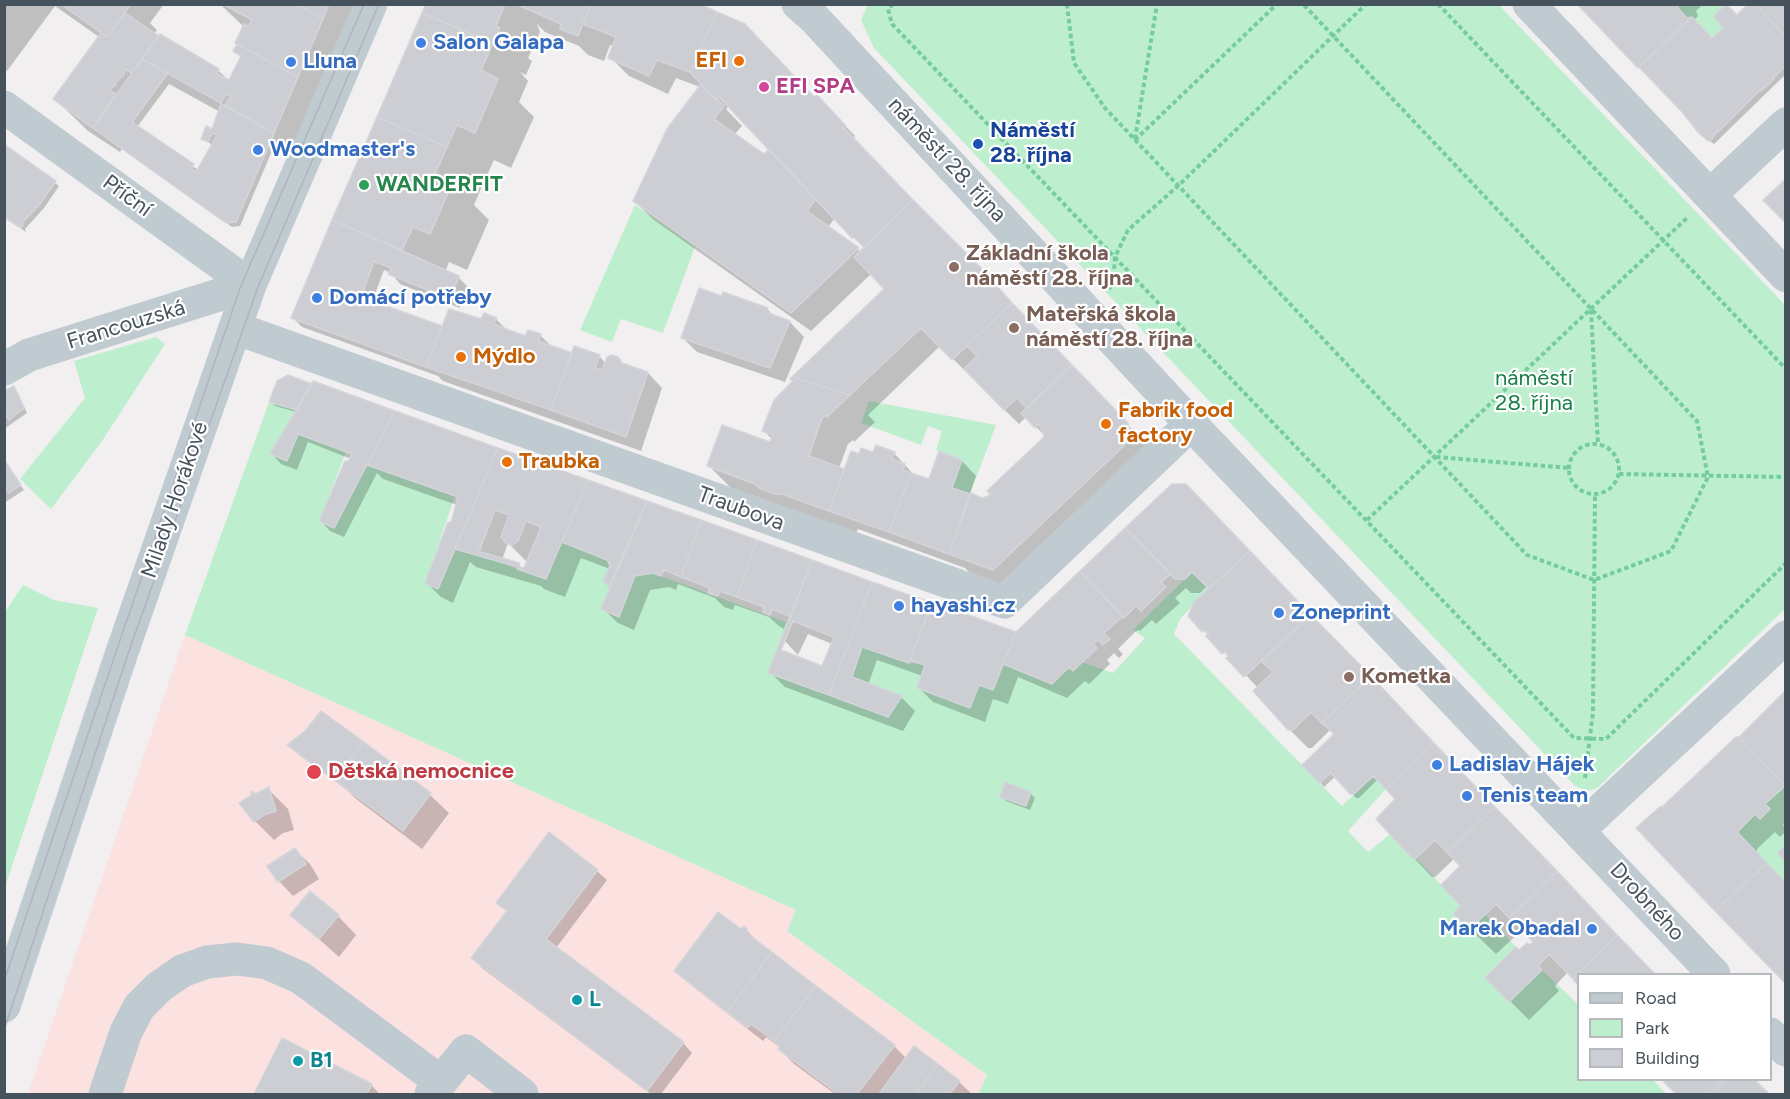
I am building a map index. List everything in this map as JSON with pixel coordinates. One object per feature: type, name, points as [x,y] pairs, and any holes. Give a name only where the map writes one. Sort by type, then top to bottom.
[{"type":"street","name":"Milady Horákové","points":[[4,1006],[122,652],[250,285],[371,4]]},
{"type":"street","points":[[1529,4],[1785,276]]},
{"type":"street","name":"náměstí 28. října","points":[[813,9],[1191,424],[1579,830]]},
{"type":"street","name":"Příční","points":[[4,107],[250,285]]},
{"type":"street","points":[[1710,195],[1785,124]]},
{"type":"street","name":"Francouzská","points":[[4,369],[29,355],[250,285]]},
{"type":"street","name":"Traubova","points":[[235,328],[1004,602],[1191,424]]},
{"type":"street","points":[[1579,830],[1785,637]]},
{"type":"street","name":"Drobného","points":[[1579,830],[1712,973]]},
{"type":"street","points":[[105,1095],[126,1032],[140,1007],[159,987],[182,970],[207,962],[237,960],[267,963],[301,978],[436,1088],[466,1052],[522,1095]]},
{"type":"street","points":[[1772,1036],[1785,1050]]},
{"type":"path","points":[[893,4],[888,9],[892,24],[1574,738],[1606,739],[1785,563]]},
{"type":"path","points":[[1067,4],[1074,63],[1105,108],[1527,555],[1594,580],[1671,551],[1708,477],[1697,421],[1303,4]]},
{"type":"path","points":[[1140,4],[1168,4]]},
{"type":"path","points":[[1135,140],[1277,4]]},
{"type":"path","points":[[1105,292],[1113,285],[1115,257],[1128,230],[1178,186],[1366,4]]},
{"type":"path","points":[[1438,4],[1785,369]]},
{"type":"path","points":[[1135,140],[1157,5]]},
{"type":"path","points":[[1367,520],[1710,195]]},
{"type":"path","points":[[1591,309],[1598,444]]},
{"type":"path","points":[[1598,444],[1612,451],[1617,458],[1619,474],[1611,488],[1595,494],[1580,489],[1570,476],[1569,468],[1575,452],[1582,447],[1598,444]]},
{"type":"path","points":[[1434,457],[1569,468]]},
{"type":"path","points":[[1619,474],[1785,477]]},
{"type":"path","points":[[1579,830],[1593,712],[1595,494]]},
{"type":"shaded area","name":"Dětská nemocnice","points":[[185,635],[796,910],[788,932],[987,1075],[978,1094],[28,1094]]},
{"type":"green space","name":"náměstí 28. října","points":[[868,4],[1499,5],[1785,305],[1785,609],[1597,788],[1587,791],[1575,786],[874,48],[861,20]]},
{"type":"green space","points":[[1680,5],[1726,5],[1717,22],[1723,28],[1712,38],[1687,18],[1677,7]]},
{"type":"green space","points":[[635,205],[695,247],[663,333],[621,319],[612,342],[580,330]]},
{"type":"green space","points":[[156,337],[165,344],[102,441],[51,509],[20,479],[85,398],[74,361]]},
{"type":"green space","points":[[869,401],[996,425],[970,494],[952,488],[962,460],[936,450],[942,431],[928,426],[921,445],[861,423]]},
{"type":"green space","points":[[269,402],[297,410],[270,455],[287,461],[298,434],[346,452],[319,522],[335,528],[367,465],[455,496],[425,583],[438,589],[455,549],[482,556],[545,579],[562,542],[607,560],[610,565],[603,582],[611,587],[602,609],[619,616],[635,576],[653,573],[788,623],[769,673],[888,717],[901,696],[852,677],[862,647],[909,663],[925,665],[917,688],[970,708],[979,685],[993,690],[1003,664],[1052,684],[1069,667],[1073,671],[1082,662],[1113,673],[1145,638],[1133,630],[1192,572],[1209,589],[1180,619],[1174,634],[1342,806],[1373,776],[1386,789],[1348,831],[1368,852],[1390,834],[1461,906],[1485,914],[1516,947],[1485,976],[1508,1002],[1542,970],[1577,1003],[1577,1081],[1654,1081],[1666,1094],[978,1094],[987,1075],[787,931],[796,910],[185,635]]},
{"type":"green space","points":[[23,585],[54,600],[98,608],[5,887],[5,612]]},
{"type":"green space","points":[[1785,785],[1785,883],[1738,833],[1755,814],[1760,819],[1769,810],[1765,804]]},
{"type":"building","points":[[66,4],[131,4],[107,37],[65,7]]},
{"type":"building","points":[[223,4],[296,4],[323,19],[298,77],[235,43],[244,24],[248,26],[252,20]]},
{"type":"building","points":[[296,4],[329,4],[323,19]]},
{"type":"building","points":[[426,4],[505,4],[496,26],[500,28],[493,43],[422,13]]},
{"type":"building","points":[[516,4],[591,4],[578,36],[560,29],[561,24]]},
{"type":"building","points":[[591,4],[700,4],[717,12],[690,72],[657,60],[649,76],[608,58],[616,37],[583,24]]},
{"type":"building","points":[[1577,4],[1680,4],[1677,7],[1687,18],[1692,17],[1638,68]]},
{"type":"building","points":[[1726,4],[1737,15],[1748,4],[1755,4],[1786,37],[1786,66],[1708,141],[1639,67],[1692,17],[1712,38],[1723,28],[1714,16]]},
{"type":"building","points":[[1755,4],[1786,4],[1786,37]]},
{"type":"building","points":[[717,12],[745,24],[814,97],[817,95],[846,126],[844,128],[913,200],[864,247],[854,237],[852,238],[719,97],[716,100],[690,72]]},
{"type":"building","points":[[125,13],[159,36],[132,73],[125,69],[124,74],[115,83],[116,85],[109,90],[116,94],[93,128],[53,99],[101,33],[107,37]]},
{"type":"building","points":[[422,13],[493,43],[481,70],[498,79],[475,133],[457,125],[447,147],[377,117]]},
{"type":"building","points":[[160,34],[219,69],[217,74],[229,80],[241,56],[233,51],[237,44],[298,77],[274,133],[225,105],[231,96],[226,94],[221,103],[142,59]]},
{"type":"building","points":[[142,59],[168,73],[132,122],[194,164],[191,169],[196,172],[217,135],[212,133],[208,142],[201,139],[206,126],[212,129],[221,104],[274,133],[236,222],[226,223],[93,128]]},
{"type":"building","points":[[701,84],[724,106],[714,119],[764,154],[769,149],[816,199],[807,211],[859,248],[791,313],[633,201],[667,129]]},
{"type":"building","points":[[377,117],[447,147],[435,174],[453,182],[430,234],[413,227],[402,250],[332,220]]},
{"type":"building","points":[[5,145],[56,181],[40,204],[21,224],[23,225],[21,228],[4,217]]},
{"type":"building","points":[[1786,179],[1786,223],[1763,200]]},
{"type":"building","points":[[913,200],[980,267],[1012,303],[952,360],[921,328],[850,395],[792,377],[884,289],[854,257]]},
{"type":"building","points":[[332,220],[459,276],[450,299],[388,274],[391,268],[374,261],[361,297],[442,326],[426,367],[291,318]]},
{"type":"building","points":[[699,288],[721,296],[723,292],[768,308],[766,312],[790,321],[770,368],[681,338]]},
{"type":"building","points":[[1012,303],[1072,365],[1027,408],[1017,398],[1004,410],[964,369],[977,356],[967,346]]},
{"type":"building","points":[[449,309],[481,319],[484,313],[497,318],[493,324],[525,336],[528,330],[541,334],[538,341],[572,353],[551,410],[426,367]]},
{"type":"building","points":[[574,346],[600,355],[595,368],[602,370],[607,357],[612,355],[618,357],[622,363],[648,372],[626,437],[551,410]]},
{"type":"building","points":[[1072,365],[1128,423],[1128,442],[993,570],[949,554],[971,493],[982,498],[991,495],[987,491],[1044,437],[1038,424],[1035,428],[1021,413]]},
{"type":"building","points":[[288,375],[312,384],[297,410],[269,402],[277,381]]},
{"type":"building","points":[[792,377],[850,395],[827,417],[826,415],[822,418],[809,456],[844,469],[829,511],[782,494],[775,494],[707,466],[722,425],[770,442],[773,435],[762,431],[774,400],[793,381],[790,379]]},
{"type":"building","points":[[313,381],[395,411],[334,528],[319,521],[345,461],[348,462],[352,454],[298,434],[287,461],[270,454]]},
{"type":"building","points":[[14,386],[24,408],[9,420],[4,412],[4,391]]},
{"type":"building","points":[[395,411],[498,448],[438,589],[425,583],[448,522],[451,523],[458,497],[367,465]]},
{"type":"building","points":[[876,445],[895,452],[892,459],[905,464],[903,470],[911,473],[889,532],[829,511],[851,451],[859,454],[861,448],[873,452]]},
{"type":"building","points":[[498,448],[588,480],[546,579],[517,569],[518,567],[455,549]],"holes":[[[495,510],[509,515],[501,537],[507,544],[512,545],[518,541],[526,521],[541,527],[524,568],[520,567],[519,563],[481,552],[478,554]]]},
{"type":"building","points":[[939,451],[962,460],[952,488],[970,494],[949,554],[889,532],[911,473],[929,479]]},
{"type":"building","points":[[5,461],[21,485],[9,493],[4,487]]},
{"type":"building","points":[[588,480],[647,501],[609,586],[603,582],[610,565],[607,560],[562,542]]},
{"type":"building","points":[[1172,484],[1186,484],[1250,551],[1209,589],[1192,572],[1185,579],[1175,579],[1125,528]]},
{"type":"building","points":[[647,501],[701,520],[681,577],[664,570],[661,576],[653,573],[635,576],[619,617],[601,609]]},
{"type":"building","points":[[701,520],[757,540],[737,597],[720,591],[718,596],[708,593],[710,588],[681,577]]},
{"type":"building","points":[[1125,528],[1171,574],[1161,582],[1166,587],[1141,611],[1136,606],[1124,618],[1080,571]]},
{"type":"building","points":[[757,540],[812,560],[791,617],[772,609],[770,615],[763,612],[764,607],[737,597]]},
{"type":"building","points":[[1250,551],[1311,615],[1244,677],[1226,658],[1229,656],[1225,651],[1222,654],[1206,636],[1208,634],[1205,630],[1202,632],[1188,616],[1194,602]]},
{"type":"building","points":[[812,560],[872,582],[829,695],[768,673]],"holes":[[[793,621],[834,637],[822,666],[781,650]]]},
{"type":"building","points":[[1080,571],[1123,616],[1104,633],[1110,639],[1103,645],[1098,640],[1093,644],[1097,648],[1073,671],[1069,667],[1052,684],[1003,664],[1016,632]]},
{"type":"building","points":[[872,582],[932,603],[909,663],[862,647],[852,677],[902,696],[888,717],[829,695]]},
{"type":"building","points":[[932,602],[1016,632],[993,690],[979,685],[970,708],[917,688],[925,665],[910,660]]},
{"type":"building","points":[[1311,615],[1371,676],[1322,723],[1311,712],[1293,730],[1288,730],[1253,691],[1273,672],[1261,661]]},
{"type":"building","points":[[1371,676],[1433,742],[1386,789],[1373,776],[1354,794],[1350,794],[1331,773],[1319,783],[1302,765],[1334,734],[1322,723]]},
{"type":"building","points":[[1786,690],[1786,785],[1785,786],[1739,737]]},
{"type":"building","points":[[321,711],[364,742],[334,780],[287,745],[305,731]]},
{"type":"building","points":[[1736,737],[1739,737],[1785,786],[1765,804],[1770,809],[1760,819],[1755,814],[1738,833],[1767,863],[1715,911],[1636,828],[1662,807]]},
{"type":"building","points":[[364,742],[431,793],[403,831],[334,780]]},
{"type":"building","points":[[1433,742],[1495,807],[1447,852],[1435,840],[1416,858],[1412,858],[1376,819],[1395,799],[1386,789]]},
{"type":"building","points":[[1005,782],[1031,792],[1026,806],[1000,797]]},
{"type":"building","points":[[269,787],[276,811],[254,822],[239,803],[252,795],[252,791],[255,794]]},
{"type":"building","points":[[1495,807],[1557,871],[1509,918],[1496,904],[1469,930],[1453,913],[1461,906],[1441,885],[1460,866],[1447,852]]},
{"type":"building","name":"L","points":[[549,832],[598,870],[546,939],[684,1042],[647,1091],[471,958],[507,911],[496,903]]},
{"type":"building","points":[[1786,845],[1786,862],[1777,853]]},
{"type":"building","points":[[295,848],[306,864],[278,882],[267,866]]},
{"type":"building","points":[[1767,863],[1786,883],[1786,984],[1715,911]]},
{"type":"building","points":[[1557,871],[1617,935],[1573,979],[1549,954],[1538,966],[1542,970],[1509,1002],[1485,977],[1516,947],[1519,950],[1527,943],[1530,945],[1533,942],[1510,917]]},
{"type":"building","points":[[310,891],[339,915],[319,939],[290,915]]},
{"type":"building","points":[[718,912],[741,929],[744,926],[747,929],[745,932],[772,952],[727,1012],[674,971]]},
{"type":"building","points":[[1617,935],[1654,973],[1579,973]]},
{"type":"building","points":[[772,952],[816,986],[774,1041],[751,1024],[747,1028],[727,1012]]},
{"type":"building","points":[[816,986],[895,1045],[857,1094],[838,1094],[778,1049],[780,1046],[774,1041]]},
{"type":"building","name":"B1","points":[[282,1038],[372,1084],[367,1094],[254,1094]]},
{"type":"building","points":[[914,1046],[938,1064],[916,1094],[879,1094]]},
{"type":"building","points":[[938,1064],[960,1081],[950,1094],[916,1094]]},
{"type":"building","points":[[1663,1081],[1724,1081],[1709,1094],[1676,1094]]},
{"type":"building","points":[[1724,1081],[1756,1081],[1769,1094],[1709,1094]]},
{"type":"tram line","points":[[4,981],[240,288],[364,4]]},
{"type":"tram line","points":[[4,1030],[128,654],[258,287],[379,4]]},
{"type":"place","name":"Salon Galapa","points":[[421,43]]},
{"type":"place","name":"EFI","points":[[739,61]]},
{"type":"place","name":"Lluna","points":[[291,62]]},
{"type":"place","name":"EFI SPA","points":[[764,87]]},
{"type":"place","name":"Náměstí 28. října","points":[[978,144]]},
{"type":"place","name":"Woodmaster's","points":[[258,150]]},
{"type":"place","name":"WANDERFIT","points":[[364,185]]},
{"type":"place","name":"Základní škola náměstí 28. října","points":[[954,267]]},
{"type":"place","name":"Domácí potřeby","points":[[317,298]]},
{"type":"place","name":"Mateřská škola náměstí 28. října","points":[[1014,328]]},
{"type":"place","name":"Mýdlo","points":[[461,357]]},
{"type":"place","name":"Fabrik food factory","points":[[1106,424]]},
{"type":"place","name":"Traubka","points":[[507,462]]},
{"type":"place","name":"hayashi.cz","points":[[899,606]]},
{"type":"place","name":"Zoneprint","points":[[1279,613]]},
{"type":"place","name":"Kometka","points":[[1349,677]]},
{"type":"place","name":"Ladislav Hájek","points":[[1437,765]]},
{"type":"place","name":"Dětská nemocnice","points":[[314,772]]},
{"type":"place","name":"Tenis team","points":[[1467,796]]},
{"type":"place","name":"Marek Obadal","points":[[1592,929]]},
{"type":"place","name":"L","points":[[577,1000]]},
{"type":"place","name":"B1","points":[[298,1061]]}]
